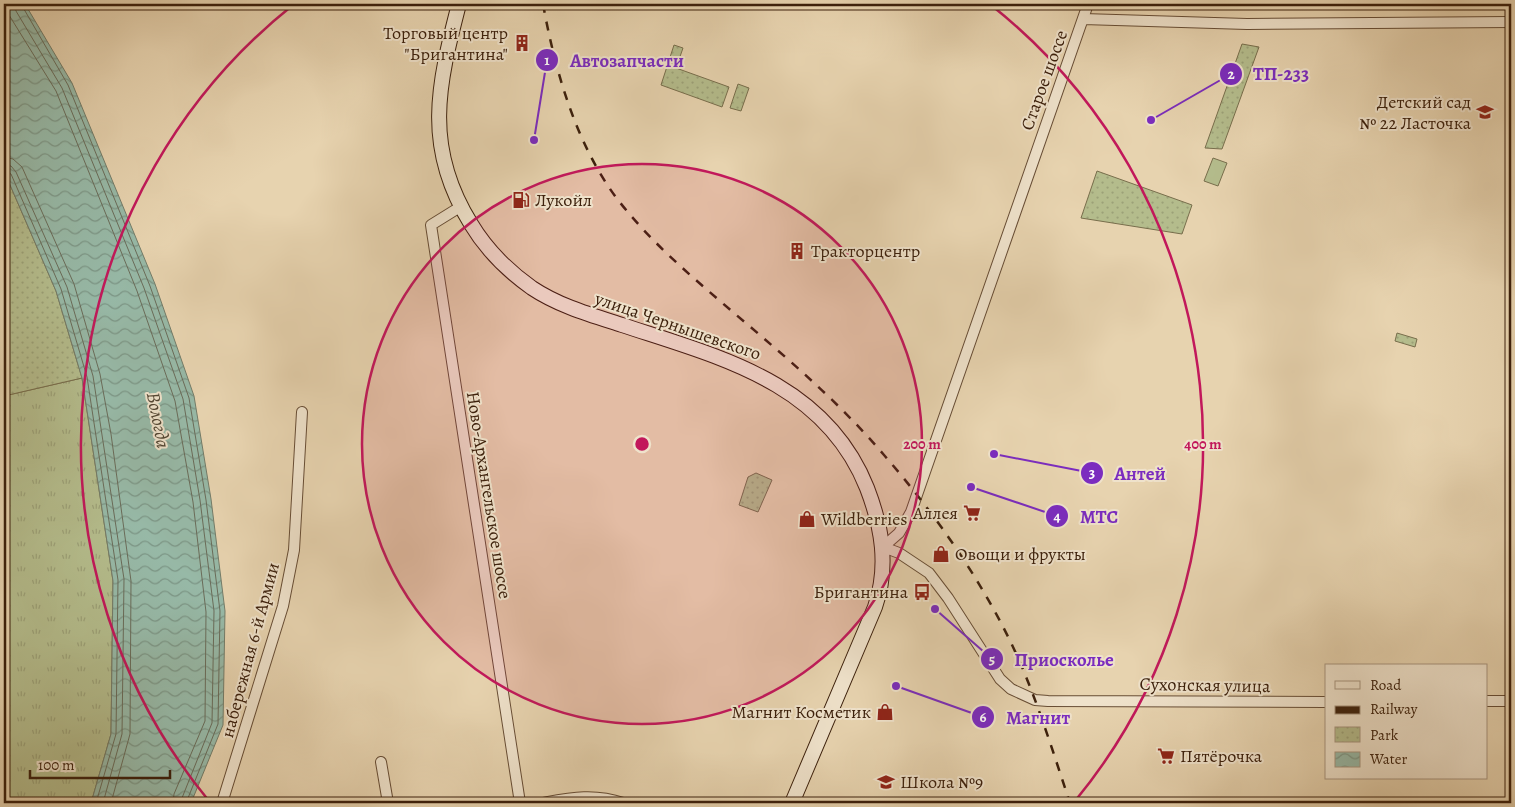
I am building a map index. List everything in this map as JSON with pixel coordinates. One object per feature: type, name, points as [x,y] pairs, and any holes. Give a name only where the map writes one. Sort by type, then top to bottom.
[{"type":"main road","name":"улица Чернышевского","points":[[459,4],[443,70],[438,102],[441,148],[447,174],[460,207],[480,238],[508,269],[532,288],[588,314],[729,361],[762,375],[798,400],[838,438],[852,459],[876,511],[883,547],[883,571],[875,607],[792,803]]},
{"type":"street","points":[[1083,20],[1088,4]]},
{"type":"street","name":"Старое шоссе","points":[[883,547],[899,533],[910,512],[1083,20],[1247,24],[1511,22]]},
{"type":"street","name":"Ново-Архангельское шоссе","points":[[460,207],[431,225],[520,803]]},
{"type":"street","name":"набережная 6-й Армии","points":[[222,803],[285,596],[294,550],[302,412]]},
{"type":"street","name":"Сухонская улица","points":[[883,547],[899,552],[929,574],[948,598],[1000,679],[1023,696],[1048,701],[1325,702]]},
{"type":"street","points":[[1488,701],[1511,701]]},
{"type":"street","points":[[381,762],[388,803]]},
{"type":"street","points":[[542,803],[580,796],[608,798],[623,803]]},
{"type":"green space","points":[[1242,44],[1259,47],[1222,149],[1205,148]]},
{"type":"green space","points":[[674,45],[683,48],[676,68],[729,87],[722,107],[661,85]]},
{"type":"green space","points":[[738,84],[749,88],[741,111],[730,108]]},
{"type":"green space","points":[[1213,158],[1227,163],[1218,186],[1204,181]]},
{"type":"green space","points":[[4,171],[56,291],[82,378],[4,396]]},
{"type":"green space","points":[[1097,171],[1192,205],[1182,234],[1081,218]]},
{"type":"green space","points":[[1397,333],[1417,339],[1415,347],[1395,341]]},
{"type":"green space","points":[[82,378],[113,581],[111,734],[91,803],[4,803],[4,396]]},
{"type":"green space","points":[[756,473],[772,480],[758,512],[739,505],[748,477]]},
{"type":"water","name":"Вологда","points":[[4,4],[25,4],[72,83],[155,284],[194,396],[211,499],[225,611],[223,725],[191,803],[91,803],[111,734],[113,581],[82,378],[56,291],[4,171]]},
{"type":"railway","points":[[543,4],[568,104],[601,175],[615,196],[656,243],[686,272],[831,399],[867,436],[923,502],[976,579],[1006,632],[1033,695],[1070,803]]},
{"type":"place","name":"Торговый центр \"Бригантина\"","points":[[522,43]]},
{"type":"place","name":"Детский сад № 22 Ласточка","points":[[1485,112]]},
{"type":"place","name":"ТП-233","points":[[1151,120]]},
{"type":"place","name":"Автозапчасти","points":[[534,140]]},
{"type":"place","name":"Лукойл","points":[[521,200]]},
{"type":"place","name":"Тракторцентр","points":[[797,251]]},
{"type":"place","name":"Антей","points":[[994,454]]},
{"type":"place","name":"МТС","points":[[971,487]]},
{"type":"place","name":"Аллея","points":[[972,513]]},
{"type":"place","name":"Wildberries","points":[[807,519]]},
{"type":"place","name":"Овощи и фрукты","points":[[941,554]]},
{"type":"place","name":"Бригантина","points":[[922,592]]},
{"type":"place","name":"Приосколье","points":[[935,609]]},
{"type":"place","name":"Магнит","points":[[896,686]]},
{"type":"place","name":"Магнит Косметик","points":[[885,712]]},
{"type":"place","name":"Пятёрочка","points":[[1166,756]]},
{"type":"place","name":"Школа №9","points":[[886,782]]}]
